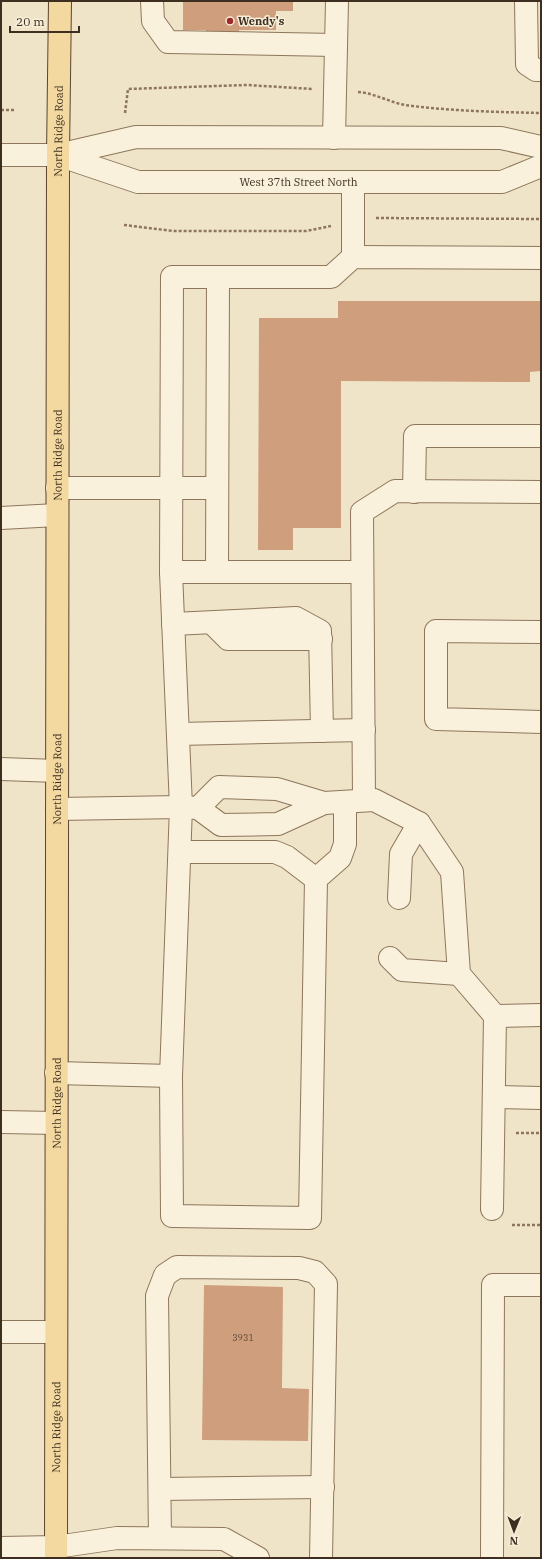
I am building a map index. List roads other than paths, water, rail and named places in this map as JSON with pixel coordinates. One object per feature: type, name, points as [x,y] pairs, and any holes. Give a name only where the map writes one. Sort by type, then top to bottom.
[{"type":"main road","name":"North Ridge Road","points":[[56,1552],[57,488],[60,1]]},
{"type":"street","points":[[152,1],[153,21],[168,42],[336,45]]},
{"type":"street","points":[[334,138],[337,1]]},
{"type":"street","points":[[526,1],[527,64],[536,70],[541,70]]},
{"type":"street","name":"West 37th Street North","points":[[1,155],[58,155],[136,137],[501,138],[541,147]]},
{"type":"street","name":"West 37th Street North","points":[[58,155],[138,182],[502,182],[541,166]]},
{"type":"street","points":[[353,182],[353,257]]},
{"type":"street","points":[[541,258],[353,257],[331,277],[172,277],[171,572],[178,734],[190,807],[180,852],[171,1076],[172,1216],[310,1218],[316,879],[340,858],[345,844],[344,802],[364,730],[362,512],[395,491],[541,492]]},
{"type":"street","points":[[217,572],[218,277]]},
{"type":"street","points":[[414,492],[415,436],[541,436]]},
{"type":"street","points":[[57,488],[217,488]]},
{"type":"street","points":[[1,518],[57,515]]},
{"type":"street","points":[[171,572],[362,572]]},
{"type":"street","points":[[173,624],[296,618],[320,631],[322,731]]},
{"type":"street","points":[[541,632],[436,631],[436,719],[541,722]]},
{"type":"street","points":[[178,734],[364,730]]},
{"type":"street","points":[[1,769],[57,771]]},
{"type":"street","points":[[190,807],[219,787],[277,789],[344,802]]},
{"type":"street","points":[[57,809],[190,807],[221,825],[278,824],[344,802],[374,800],[419,824],[452,872],[459,974],[495,1016],[492,1209]]},
{"type":"street","points":[[399,898],[401,854],[419,824]]},
{"type":"street","points":[[180,852],[275,852],[287,856],[316,879]]},
{"type":"street","points":[[390,958],[402,970],[459,974]]},
{"type":"street","points":[[495,1016],[541,1016]]},
{"type":"street","points":[[56,1073],[171,1076]]},
{"type":"street","points":[[494,1097],[541,1098]]},
{"type":"street","points":[[1,1122],[56,1123]]},
{"type":"street","points":[[160,1538],[157,1296],[165,1275],[177,1267],[299,1268],[316,1272],[326,1284],[322,1558]]},
{"type":"street","points":[[492,1558],[493,1285],[541,1285]]},
{"type":"street","points":[[1,1332],[56,1332]]},
{"type":"street","points":[[160,1489],[323,1487]]},
{"type":"street","points":[[56,1552],[117,1538],[224,1539],[258,1558]]},
{"type":"street","points":[[1,1548],[56,1552],[83,1558]]},
{"type":"place","name":"Wendy's","points":[[230,21]]}]
